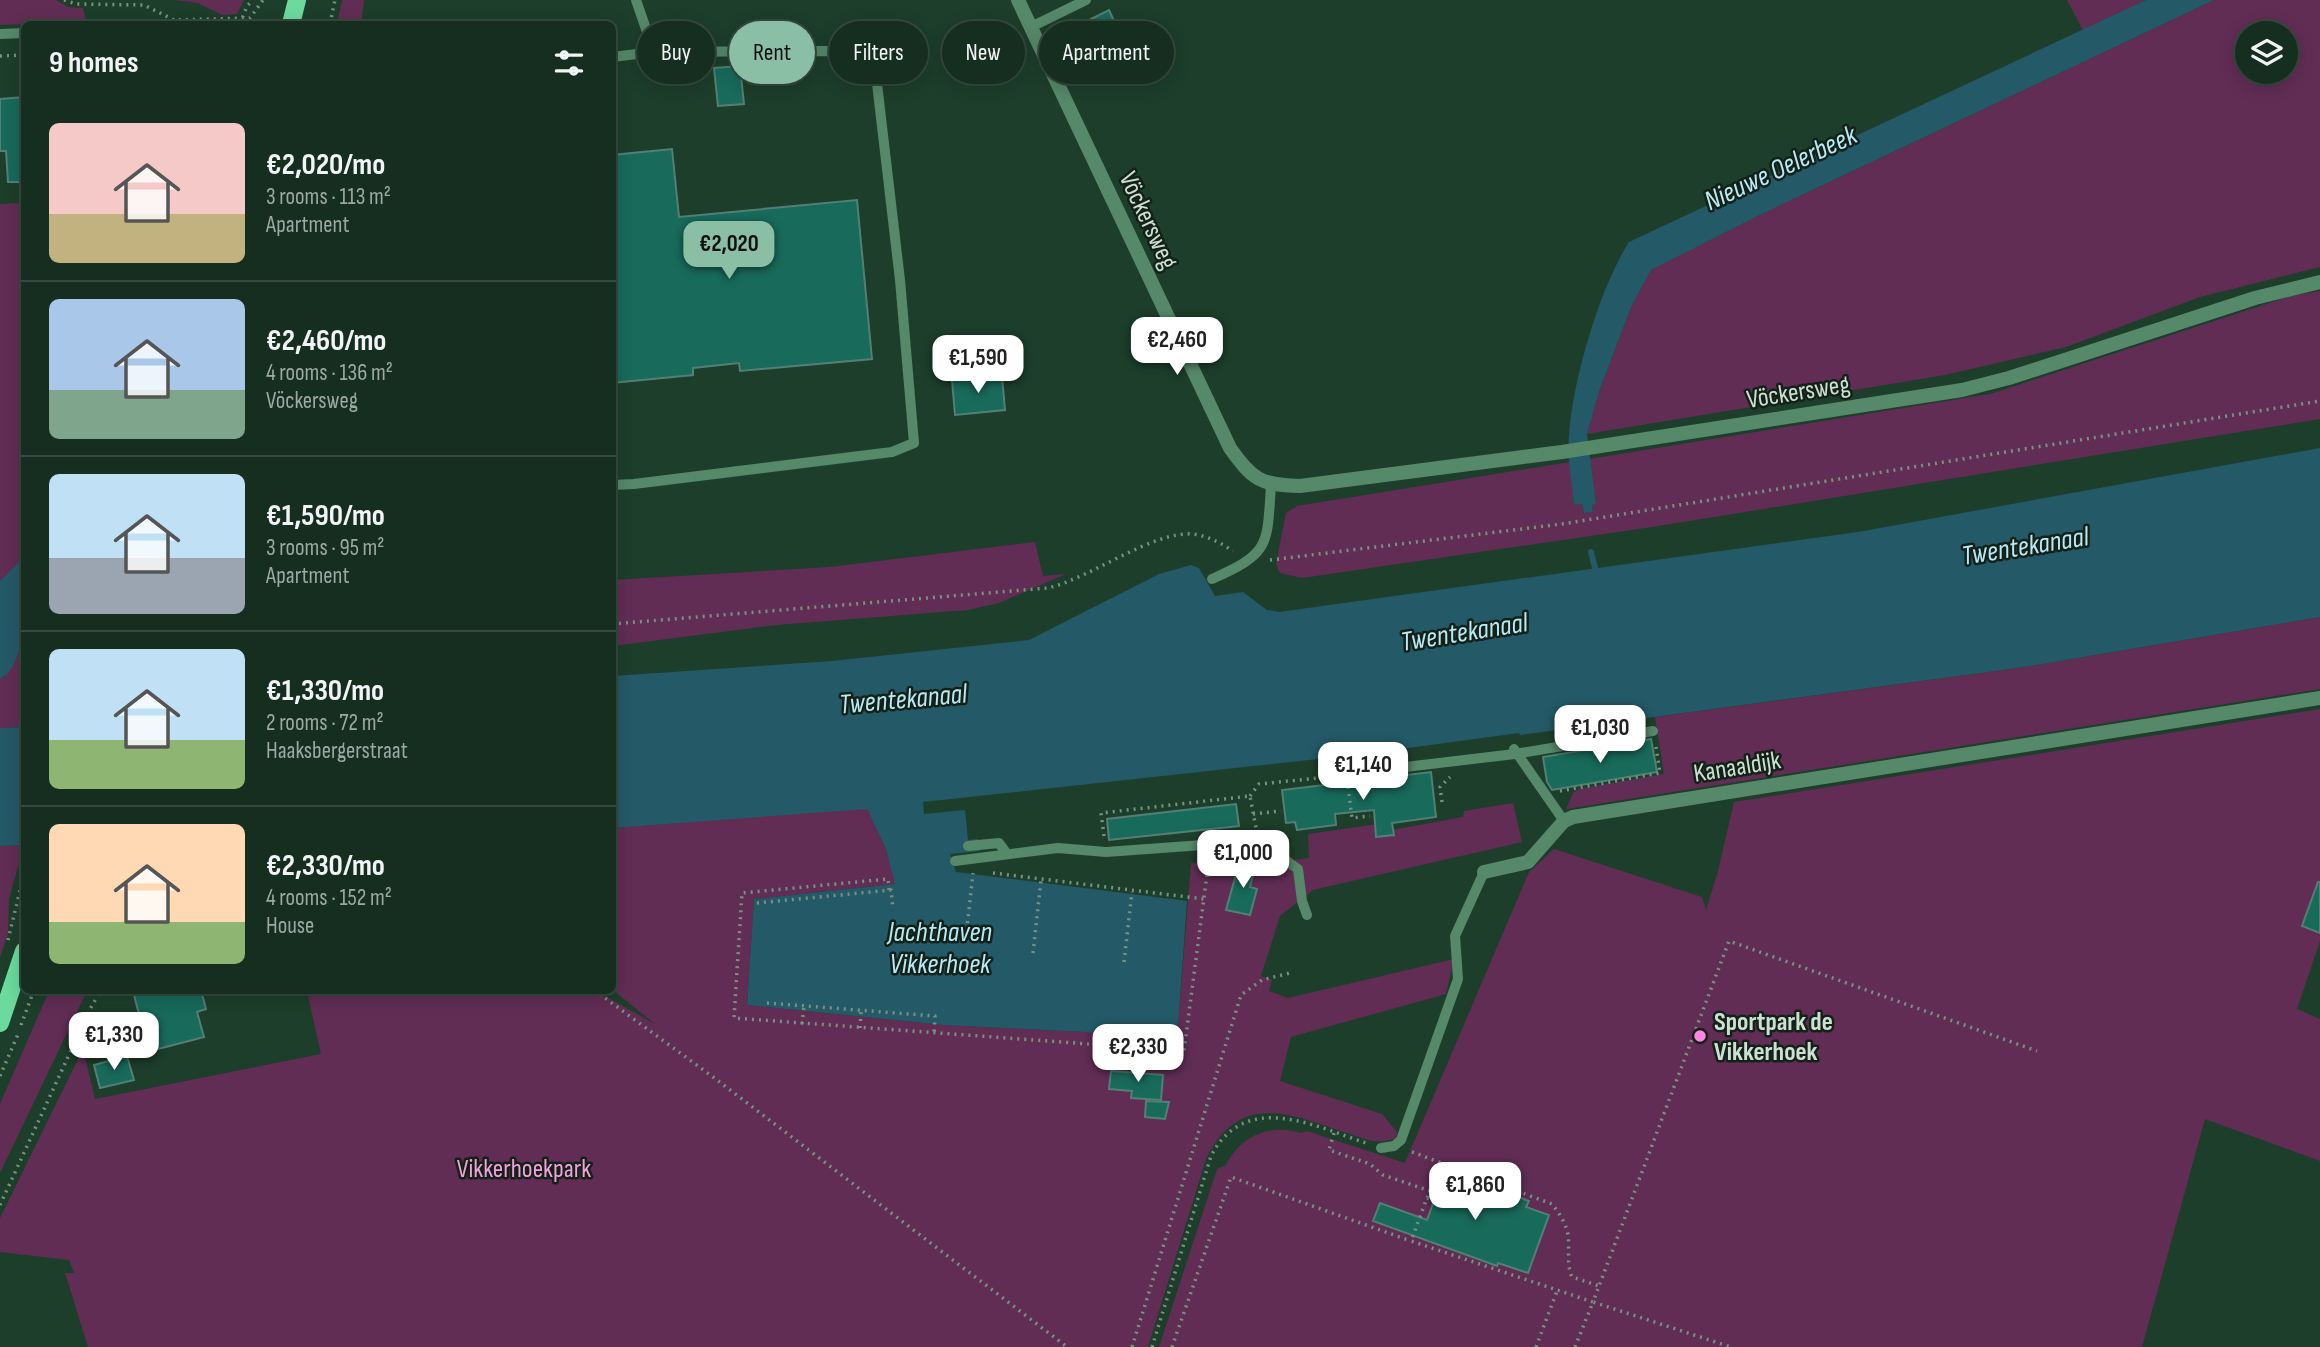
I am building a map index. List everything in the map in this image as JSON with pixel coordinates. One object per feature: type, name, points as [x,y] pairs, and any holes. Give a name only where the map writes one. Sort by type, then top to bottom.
[{"type":"main road","points":[[292,21],[297,0]]},
{"type":"main road","points":[[0,1023],[21,960]]},
{"type":"street","name":"Vöckersweg","points":[[1018,0],[1230,448],[1244,468],[1271,485],[1300,486],[1562,452],[1962,390],[2009,378],[2255,298],[2320,282]]},
{"type":"street","name":"Kanaaldijk","points":[[1564,821],[1573,817],[2320,698]]},
{"type":"street","points":[[1485,872],[1528,862],[1564,821]]},
{"type":"lane","points":[[636,0],[643,21]]},
{"type":"lane","points":[[1031,27],[1086,0]]},
{"type":"lane","points":[[0,34],[21,33]]},
{"type":"lane","points":[[616,485],[892,452],[915,443],[900,280],[874,58],[825,51],[715,52]]},
{"type":"lane","points":[[616,57],[637,54]]},
{"type":"lane","points":[[1212,579],[1255,557],[1264,540],[1271,485]]},
{"type":"lane","points":[[1346,774],[1449,762],[1653,731]]},
{"type":"lane","points":[[1515,750],[1564,821]]},
{"type":"lane","points":[[955,861],[1058,848],[1106,852],[1258,841],[1298,869],[1302,901],[1307,915]]},
{"type":"lane","points":[[968,846],[999,844],[1007,854]]},
{"type":"lane","points":[[1381,1148],[1395,1146],[1401,1140],[1458,979],[1455,936],[1485,872]]},
{"type":"path","points":[[64,0],[144,5],[174,20]]},
{"type":"path","points":[[242,21],[247,5],[253,0]]},
{"type":"path","points":[[171,21],[250,18],[263,0]]},
{"type":"path","points":[[331,21],[335,0]]},
{"type":"path","points":[[0,56],[21,55]]},
{"type":"path","points":[[616,624],[1048,588],[1076,579],[1154,542],[1178,536],[1206,537],[1235,553],[1285,561],[1562,524],[2320,401]]},
{"type":"path","points":[[1545,794],[1660,773],[1653,731]]},
{"type":"path","points":[[1442,802],[1440,787],[1452,776],[1449,762]]},
{"type":"path","points":[[1346,774],[1352,818],[1370,816]]},
{"type":"path","points":[[1258,841],[1250,796],[1259,784],[1329,777]]},
{"type":"path","points":[[1106,852],[1101,813],[1250,796]]},
{"type":"path","points":[[1253,814],[1281,811]]},
{"type":"path","points":[[893,909],[888,879],[742,893],[734,1018],[1184,1051],[1211,844]]},
{"type":"path","points":[[955,861],[973,870],[966,937]]},
{"type":"path","points":[[987,872],[1204,899]]},
{"type":"path","points":[[1033,953],[1041,880]]},
{"type":"path","points":[[828,885],[828,896]]},
{"type":"path","points":[[7,944],[21,886]]},
{"type":"path","points":[[757,903],[889,890]]},
{"type":"path","points":[[1124,962],[1132,892]]},
{"type":"path","points":[[1575,1347],[1729,941],[2037,1051]]},
{"type":"path","points":[[1132,1347],[1241,995],[1262,980],[1290,973]]},
{"type":"path","points":[[0,1205],[99,994]]},
{"type":"path","points":[[599,994],[713,1077],[1067,1347]]},
{"type":"path","points":[[767,1003],[935,1016],[934,1033]]},
{"type":"path","points":[[802,1024],[804,1006]]},
{"type":"path","points":[[860,1011],[860,1028]]},
{"type":"path","points":[[1152,1347],[1211,1156],[1222,1140],[1249,1121],[1273,1116],[1298,1120],[1381,1148]]},
{"type":"path","points":[[1334,1133],[1329,1150],[1370,1164],[1383,1175],[1430,1191]]},
{"type":"path","points":[[1401,1140],[1413,1153],[1552,1204],[1562,1217],[1568,1233],[1569,1270],[1572,1277],[1599,1286]]},
{"type":"path","points":[[1411,1241],[1440,1163]]},
{"type":"path","points":[[1171,1347],[1231,1177],[1557,1291],[1731,1347]]},
{"type":"path","points":[[1427,1198],[1434,1201]]},
{"type":"path","points":[[1535,1347],[1557,1291]]},
{"type":"green space","points":[[0,0],[56,0],[68,7],[83,8],[86,21],[21,21],[21,24],[0,25]]},
{"type":"green space","points":[[175,0],[244,0],[237,14],[222,15],[198,3]]},
{"type":"green space","points":[[342,0],[364,0],[361,21],[338,21]]},
{"type":"green space","points":[[2067,0],[2146,0],[2083,30]]},
{"type":"green space","points":[[2214,0],[2320,0],[2320,267],[2200,297],[2066,347],[1945,375],[1587,434],[1600,389],[1632,305],[1651,270],[1764,213]]},
{"type":"green space","points":[[21,203],[21,560],[0,581],[0,204]]},
{"type":"green space","points":[[2320,291],[2320,419],[1652,527],[1302,578],[1280,573],[1276,564],[1286,513],[1297,506],[1570,462],[1574,505],[1582,504],[1584,513],[1593,512],[1592,505],[1596,503],[1589,459],[1990,394],[2291,296]]},
{"type":"green space","points":[[1035,542],[1043,576],[1066,574],[999,603],[968,610],[776,625],[616,646],[616,580],[830,567]]},
{"type":"green space","points":[[2320,617],[2320,689],[1566,809],[1573,793],[1579,789],[1664,774],[1655,717],[2018,668]]},
{"type":"green space","points":[[21,637],[21,727],[0,728],[0,679],[5,677]]},
{"type":"green space","name":"Sportpark de Vikkerhoek","points":[[2320,709],[2320,941],[2297,1009],[2320,1019],[2320,1161],[2205,1119],[2142,1347],[1159,1347],[1217,1169],[1226,1165],[1239,1146],[1248,1139],[1268,1131],[1307,1131],[1405,1163],[1529,872],[1554,849],[1702,897],[1706,910],[1734,802]]},
{"type":"green space","name":"Vikkerhoekpark","points":[[1513,803],[1522,842],[1313,890],[1280,916],[1261,976],[1272,980],[1269,991],[1288,998],[1454,959],[1446,994],[1291,1037],[1280,1081],[1382,1114],[1397,1132],[1396,1138],[1373,1141],[1308,1120],[1269,1113],[1252,1115],[1235,1123],[1220,1137],[1206,1159],[1148,1347],[88,1347],[65,1273],[74,1273],[69,1260],[0,1252],[0,1218],[83,1049],[95,1099],[321,1054],[308,994],[601,994],[655,1024],[616,992],[616,828],[867,808],[886,849],[896,884],[754,899],[747,1005],[944,1025],[1165,1036],[1178,1026],[1191,863],[1286,852],[1294,860],[1309,858],[1308,834],[1385,823],[1386,831],[1463,817],[1464,811]],"holes":[[[1240,860],[1250,887],[1257,889],[1251,910],[1244,909],[1242,915],[1226,910]]]},
{"type":"green space","points":[[21,845],[21,856],[9,899],[8,934],[0,957],[0,846]]},
{"type":"green space","points":[[48,994],[86,994],[0,1173],[0,1104]]},
{"type":"water","points":[[2146,0],[2214,0],[1764,213],[1651,270],[1632,305],[1600,389],[1587,434],[1596,504],[1592,505],[1593,512],[1584,513],[1582,504],[1574,505],[1569,444],[1576,389],[1598,309],[1629,242]]},
{"type":"water","points":[[2320,448],[2320,617],[2018,668],[1520,735],[923,802],[924,814],[965,810],[968,840],[978,839],[980,851],[950,854],[956,872],[1187,901],[1178,1026],[1165,1036],[944,1025],[747,1005],[754,899],[895,884],[886,849],[867,809],[616,828],[616,676],[832,661],[1029,640],[1159,574],[1191,565],[1199,568],[1215,596],[1243,592],[1267,610],[1279,612],[1858,532]]},
{"type":"water","points":[[21,560],[21,642],[10,671],[0,679],[0,581]]},
{"type":"water","points":[[21,727],[21,845],[0,846],[0,728]]},
{"type":"building","points":[[1109,10],[1114,21],[1089,21]]},
{"type":"building","points":[[729,67],[729,84],[742,84],[744,104],[718,106],[715,68]]},
{"type":"building","points":[[21,97],[21,182],[8,182],[6,151],[0,151],[0,99]]},
{"type":"building","points":[[672,149],[679,217],[857,200],[872,359],[740,371],[739,363],[693,368],[693,375],[616,383],[616,155]]},
{"type":"building","points":[[1002,376],[1005,410],[955,415],[952,380]]},
{"type":"building","points":[[1651,739],[1657,772],[1552,790],[1547,782],[1543,757]]},
{"type":"building","points":[[1431,772],[1436,817],[1392,823],[1394,835],[1376,837],[1374,810],[1335,814],[1336,825],[1297,830],[1295,822],[1286,823],[1282,790]]},
{"type":"building","points":[[1236,804],[1239,826],[1109,840],[1107,819]]},
{"type":"building","points":[[1240,860],[1256,864],[1250,887],[1257,889],[1250,915],[1226,910]]},
{"type":"building","points":[[2320,882],[2320,933],[2302,926]]},
{"type":"building","points":[[202,994],[206,1009],[197,1012],[204,1037],[158,1049],[151,1023],[142,1026],[134,995]]},
{"type":"building","points":[[127,1056],[134,1080],[100,1088],[94,1065]]},
{"type":"building","points":[[1111,1071],[1163,1075],[1161,1100],[1131,1098],[1132,1091],[1109,1089]]},
{"type":"building","points":[[1146,1101],[1169,1102],[1165,1119],[1145,1117]]},
{"type":"building","points":[[1446,1168],[1529,1201],[1526,1207],[1549,1215],[1528,1273],[1498,1263],[1497,1266],[1373,1221],[1380,1203],[1427,1220]]},
{"type":"waterway","name":"Nieuwe Oelerbeek","points":[[1591,552],[1595,568]]},
{"type":"place","name":"Sportpark de Vikkerhoek","points":[[1700,1036]]},
{"type":"water label","name":"Twentekanaal","points":[[2025,545]]},
{"type":"water label","name":"Twentekanaal","points":[[1464,631]]},
{"type":"water label","name":"Twentekanaal","points":[[903,698]]},
{"type":"water label","name":"Jachthaven Vikkerhoek","points":[[940,947]]}]
